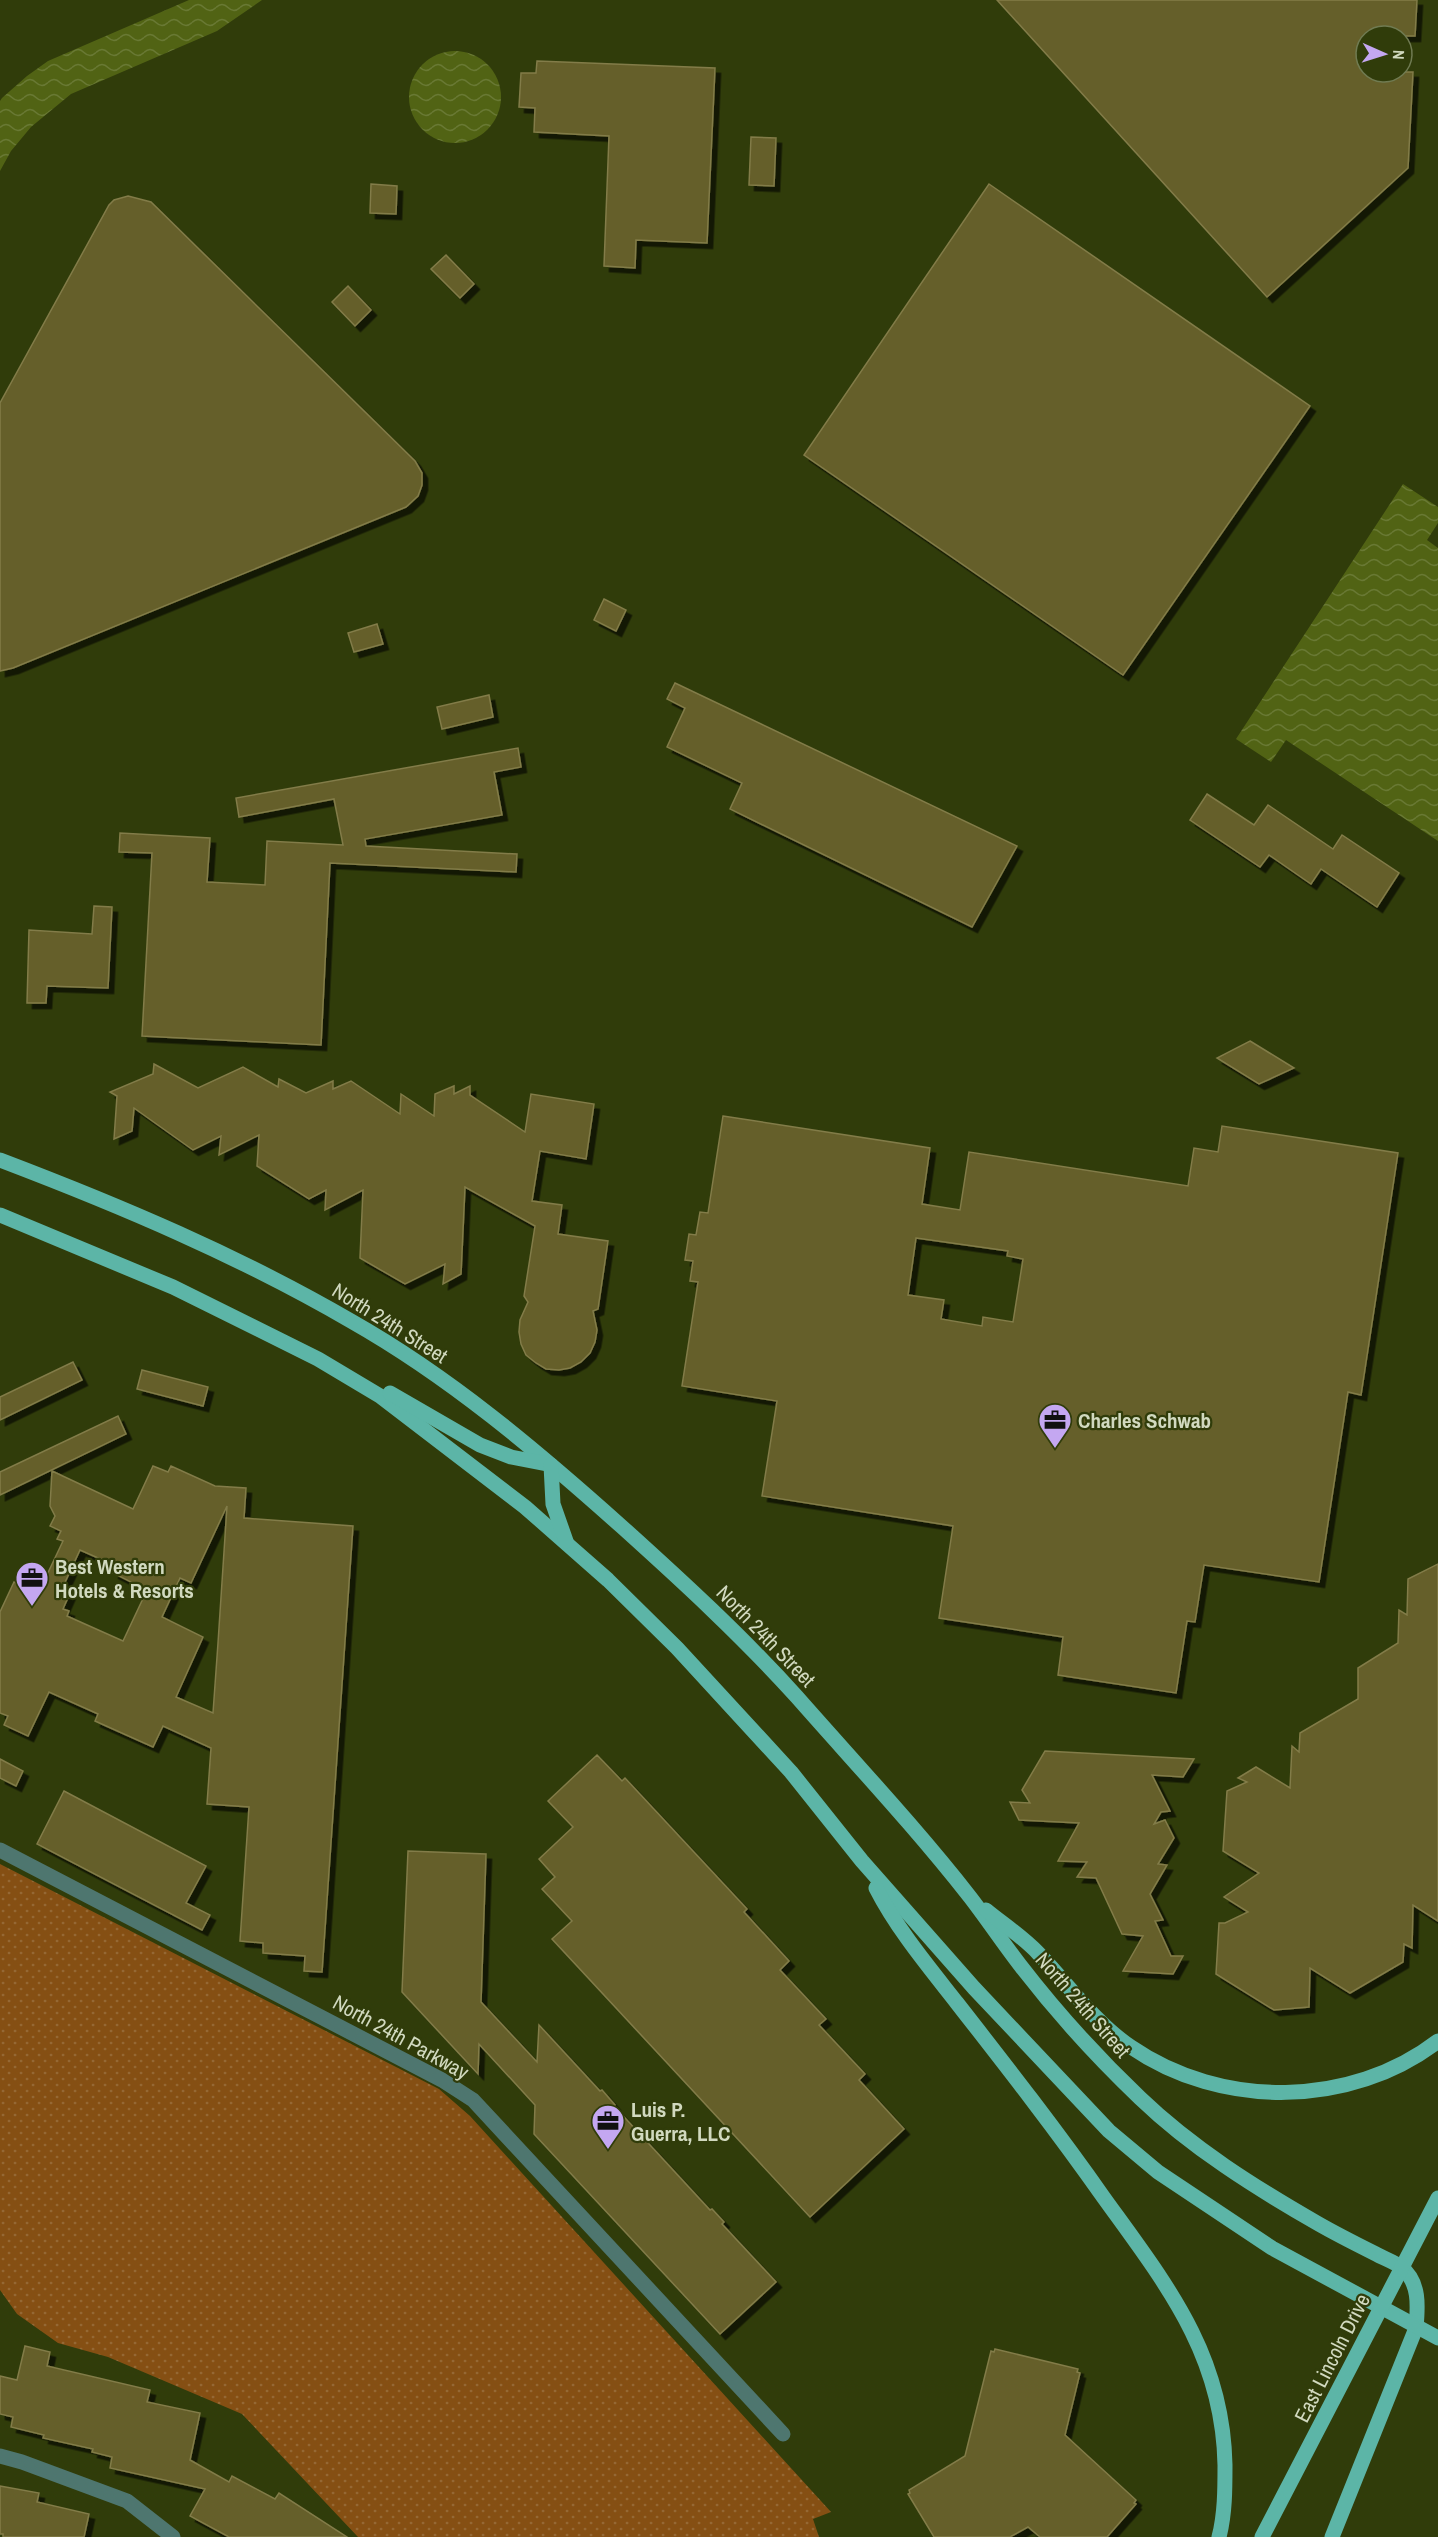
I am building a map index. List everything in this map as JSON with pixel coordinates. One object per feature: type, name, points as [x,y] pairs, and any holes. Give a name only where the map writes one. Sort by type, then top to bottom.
[{"type":"main road","name":"North 24th Street","points":[[0,1160],[117,1205],[244,1263],[345,1317],[456,1389],[551,1465],[698,1594],[739,1636],[794,1694],[969,1896],[1021,1966],[1089,2048],[1144,2102],[1188,2138],[1244,2177],[1318,2224],[1402,2267]]},
{"type":"main road","points":[[0,1215],[173,1287],[250,1323],[322,1361],[354,1380],[448,1446],[525,1506],[677,1648],[729,1703],[791,1772],[862,1861],[982,1997],[1109,2131],[1158,2172],[1272,2248],[1438,2338]]},
{"type":"main road","points":[[354,1380],[386,1391],[480,1445],[511,1457],[551,1465],[553,1504],[566,1543]]},
{"type":"main road","points":[[862,1861],[878,1892],[922,1958],[1076,2158],[1145,2254],[1183,2312],[1208,2365],[1221,2411],[1224,2440],[1224,2503],[1219,2537]]},
{"type":"main road","points":[[969,1896],[1036,1951],[1106,2027],[1131,2047],[1158,2063],[1210,2083],[1229,2088],[1279,2093],[1325,2089],[1356,2082],[1401,2065],[1438,2041]]},
{"type":"main road","name":"East Lincoln Drive","points":[[1262,2537],[1438,2198]]},
{"type":"main road","points":[[1332,2537],[1416,2328],[1417,2295],[1413,2282],[1402,2267]]},
{"type":"street","name":"North 24th Parkway","points":[[0,1850],[442,2080],[473,2100],[783,2434]]},
{"type":"street","points":[[0,2456],[127,2501],[173,2537]]},
{"type":"shaded area","points":[[0,1864],[439,2089],[470,2116],[831,2512],[813,2519],[819,2537],[358,2537],[242,2414],[108,2357],[58,2343],[17,2314],[0,2290]]},
{"type":"water","points":[[189,0],[262,0],[217,31],[71,94],[31,127],[11,151],[0,171],[0,101],[2,98],[48,61]]},
{"type":"water","points":[[455,51],[473,54],[488,64],[498,79],[501,97],[498,115],[488,130],[473,140],[455,143],[437,140],[422,130],[412,115],[409,97],[412,79],[422,64],[437,54]]},
{"type":"water","points":[[1403,484],[1438,507],[1438,523],[1427,540],[1438,548],[1438,841],[1286,740],[1271,762],[1236,739]]},
{"type":"building","points":[[997,0],[1417,0],[1415,36],[1414,24],[1354,24],[1354,84],[1412,84],[1408,168],[1267,297]]},
{"type":"building","points":[[537,61],[715,68],[707,243],[636,240],[635,268],[604,266],[609,136],[534,132],[535,108],[519,107],[521,73],[536,73]]},
{"type":"building","points":[[751,137],[776,138],[774,186],[749,185]]},
{"type":"building","points":[[371,184],[397,186],[396,214],[370,213]]},
{"type":"building","points":[[989,184],[1310,406],[1123,675],[804,455]]},
{"type":"building","points":[[128,196],[151,202],[415,461],[422,473],[422,485],[418,496],[406,507],[13,668],[0,671],[0,403],[109,205],[114,200]]},
{"type":"building","points":[[446,255],[474,284],[460,298],[431,269]]},
{"type":"building","points":[[348,286],[371,310],[355,326],[332,302]]},
{"type":"building","points":[[604,599],[626,610],[616,631],[594,620]]},
{"type":"building","points":[[377,624],[383,644],[354,652],[348,633]]},
{"type":"building","points":[[675,683],[1017,846],[972,927],[730,809],[742,783],[667,747],[685,708],[667,699]]},
{"type":"building","points":[[489,695],[493,717],[442,729],[437,707]]},
{"type":"building","points":[[518,748],[521,767],[494,772],[502,815],[365,839],[366,846],[517,854],[516,872],[330,863],[321,1045],[142,1036],[152,853],[119,852],[120,833],[210,838],[207,882],[265,885],[267,841],[343,845],[334,799],[239,817],[236,798]]},
{"type":"building","points":[[1207,794],[1254,825],[1268,805],[1333,849],[1342,835],[1399,873],[1377,907],[1321,869],[1311,884],[1269,855],[1260,867],[1190,820]]},
{"type":"building","points":[[94,906],[112,907],[108,988],[47,986],[46,1003],[27,1003],[29,930],[92,934]]},
{"type":"building","points":[[1250,1041],[1294,1068],[1259,1084],[1217,1058]]},
{"type":"building","points":[[154,1064],[198,1088],[243,1067],[278,1087],[279,1079],[306,1093],[333,1081],[333,1089],[351,1081],[400,1114],[401,1094],[434,1116],[435,1094],[454,1086],[454,1094],[470,1086],[470,1095],[525,1132],[531,1094],[594,1104],[586,1159],[540,1151],[532,1201],[562,1205],[558,1234],[608,1241],[598,1309],[593,1311],[597,1330],[590,1353],[581,1362],[570,1368],[559,1370],[546,1369],[526,1355],[519,1332],[520,1320],[528,1302],[524,1296],[535,1226],[465,1187],[461,1274],[443,1284],[445,1264],[405,1284],[360,1258],[363,1190],[325,1210],[326,1190],[309,1199],[257,1166],[259,1135],[219,1155],[221,1136],[193,1150],[134,1108],[132,1131],[114,1139],[117,1096],[110,1092],[153,1074]]},
{"type":"building","name":"Charles Schwab","points":[[723,1116],[930,1148],[922,1204],[960,1210],[969,1152],[1188,1186],[1194,1148],[1218,1152],[1222,1126],[1398,1153],[1361,1395],[1348,1392],[1319,1582],[1204,1565],[1195,1622],[1187,1621],[1176,1693],[1058,1675],[1063,1637],[939,1618],[953,1526],[762,1496],[777,1401],[682,1386],[698,1282],[690,1281],[693,1261],[685,1260],[689,1234],[696,1235],[700,1212],[708,1213]],"holes":[[[916,1238],[1008,1251],[1007,1256],[1023,1259],[1013,1322],[983,1317],[982,1326],[941,1319],[944,1300],[908,1295]]]},
{"type":"building","points":[[73,1362],[82,1380],[0,1420],[0,1397]]},
{"type":"building","points":[[142,1370],[208,1387],[203,1406],[137,1389]]},
{"type":"building","points":[[118,1416],[126,1434],[0,1495],[0,1472]]},
{"type":"building","points":[[153,1466],[168,1472],[171,1466],[215,1486],[246,1488],[244,1518],[353,1526],[322,1972],[304,1971],[305,1956],[263,1953],[263,1943],[240,1941],[249,1807],[207,1804],[211,1748],[163,1726],[153,1747],[95,1721],[98,1714],[49,1692],[28,1736],[4,1725],[8,1716],[0,1713],[0,1612],[14,1582],[26,1588],[32,1576],[44,1581],[63,1541],[57,1539],[61,1531],[50,1526],[55,1516],[50,1506],[52,1471],[133,1509]],"holes":[[[227,1506],[218,1643],[213,1713],[176,1697],[203,1637],[162,1617],[180,1578],[191,1583]],[[80,1550],[116,1566],[113,1573],[147,1590],[123,1641],[67,1616],[69,1611],[63,1609],[70,1593],[62,1589]]]},
{"type":"building","points":[[1438,1564],[1438,1921],[1413,1905],[1412,1948],[1404,1944],[1403,1962],[1350,1993],[1310,1968],[1309,2007],[1274,2010],[1216,1974],[1219,1923],[1225,1923],[1248,1912],[1224,1897],[1259,1873],[1223,1851],[1227,1791],[1247,1782],[1238,1778],[1256,1767],[1290,1788],[1292,1746],[1299,1752],[1300,1733],[1358,1699],[1358,1668],[1398,1643],[1399,1610],[1407,1615],[1408,1579]]},
{"type":"building","points":[[1045,1751],[1194,1759],[1183,1777],[1152,1775],[1170,1811],[1161,1812],[1154,1824],[1165,1820],[1174,1838],[1158,1864],[1167,1865],[1150,1894],[1163,1920],[1155,1921],[1171,1956],[1183,1956],[1173,1974],[1123,1971],[1143,1936],[1122,1934],[1096,1878],[1077,1877],[1087,1862],[1058,1861],[1079,1823],[1019,1820],[1010,1802],[1030,1803],[1022,1790]]},
{"type":"building","points":[[597,1755],[622,1781],[625,1778],[747,1909],[744,1912],[789,1961],[780,1970],[826,2019],[819,2025],[865,2074],[859,2080],[904,2129],[810,2217],[552,1939],[572,1921],[542,1889],[555,1877],[539,1859],[573,1827],[548,1801]]},
{"type":"building","points":[[0,1759],[23,1771],[16,1786],[0,1778]]},
{"type":"building","points":[[64,1791],[206,1866],[186,1903],[210,1915],[202,1930],[37,1844]]},
{"type":"building","points":[[408,1851],[486,1854],[481,2002],[537,2062],[539,2025],[600,2091],[602,2090],[710,2210],[712,2209],[724,2222],[722,2224],[776,2282],[720,2334],[534,2134],[535,2105],[479,2044],[478,2074],[402,1992]]},
{"type":"building","points":[[25,2346],[50,2352],[47,2366],[150,2390],[147,2402],[200,2413],[190,2460],[229,2482],[232,2476],[275,2499],[279,2493],[347,2537],[229,2537],[190,2516],[205,2489],[110,2468],[112,2457],[92,2452],[93,2449],[43,2438],[44,2435],[11,2427],[13,2417],[0,2414],[0,2376],[17,2380]]},
{"type":"building","points":[[995,2349],[1078,2369],[1077,2372],[1080,2373],[1065,2435],[1136,2500],[1134,2503],[1136,2504],[1107,2537],[1040,2537],[1028,2527],[1010,2537],[934,2537],[908,2494],[909,2490],[965,2456],[991,2351],[994,2352]]},
{"type":"building","points":[[0,2486],[39,2493],[37,2502],[89,2514],[84,2537],[3,2537],[3,2534],[0,2534]]},
{"type":"place","name":"Charles Schwab","points":[[1055,1449]]},
{"type":"place","name":"Best Western Hotels & Resorts","points":[[32,1607]]},
{"type":"place","name":"Luis P. Guerra, LLC","points":[[608,2150]]}]
